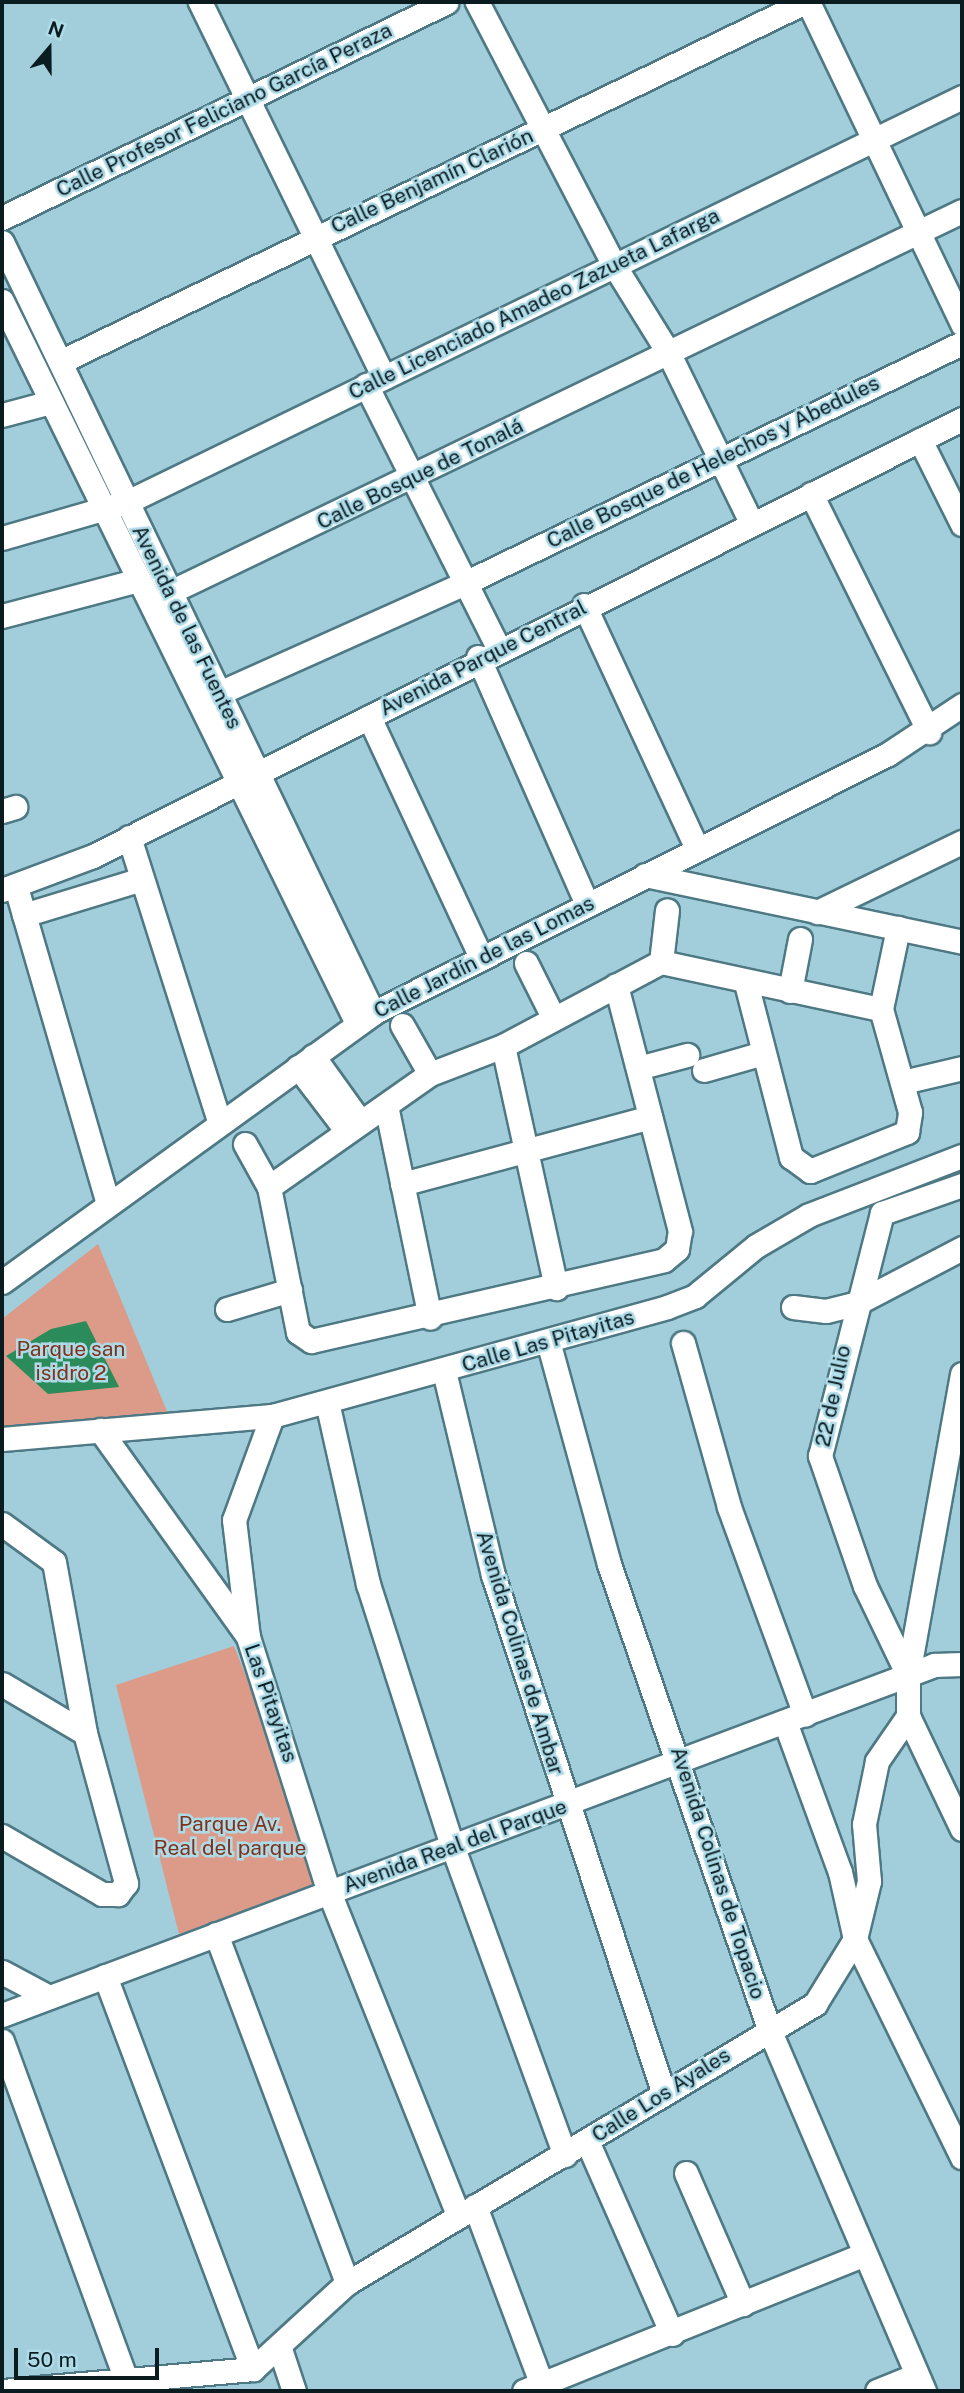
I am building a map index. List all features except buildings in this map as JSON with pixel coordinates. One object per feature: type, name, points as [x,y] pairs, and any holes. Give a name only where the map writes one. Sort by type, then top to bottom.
[{"type":"street","points":[[200,2],[314,236],[413,479],[465,583],[488,653],[587,904]]},
{"type":"street","name":"Calle Profesor Feliciano García Peraza","points":[[2,218],[446,2]]},
{"type":"street","points":[[477,2],[614,265],[668,352],[752,524]]},
{"type":"street","points":[[806,2],[875,139],[962,324]]},
{"type":"street","name":"Calle Benjamín Clarión","points":[[60,362],[314,236],[806,2]]},
{"type":"street","name":"Calle Licenciado Amadeo Zazueta Lafarga","points":[[2,538],[105,511],[127,502],[962,97]]},
{"type":"street","name":"Calle Bosque de Tonalá","points":[[170,592],[413,479],[668,352],[962,211]]},
{"type":"street","name":"Avenida de las Fuentes","points":[[2,242],[219,693],[248,779]]},
{"type":"street","name":"Avenida de las Fuentes","points":[[2,301],[138,580],[248,779],[365,1018]]},
{"type":"street","name":"Calle Bosque de Helechos y Abedules","points":[[219,693],[465,583],[719,457],[962,343]]},
{"type":"street","points":[[2,415],[51,402]]},
{"type":"street","name":"Avenida Parque Central","points":[[9,888],[129,837],[248,779],[488,653],[962,419]]},
{"type":"street","points":[[920,440],[962,524]]},
{"type":"street","points":[[811,494],[929,732]]},
{"type":"street","points":[[2,615],[138,580]]},
{"type":"street","points":[[584,605],[697,848]]},
{"type":"street","name":"Calle Jardín de las Lomas","points":[[2,1282],[107,1201],[365,1018],[929,732],[962,705]]},
{"type":"street","points":[[369,717],[481,957]]},
{"type":"street","points":[[129,837],[219,1121]]},
{"type":"street","points":[[817,912],[962,842]]},
{"type":"street","points":[[645,875],[962,942]]},
{"type":"street","points":[[24,915],[142,879]]},
{"type":"street","points":[[9,888],[24,915],[107,1201]]},
{"type":"street","points":[[661,962],[667,910]]},
{"type":"street","points":[[746,983],[791,1157],[806,1171],[904,1136],[910,1112],[881,1009],[898,928]]},
{"type":"street","points":[[790,991],[800,939]]},
{"type":"street","points":[[269,1187],[353,1125],[387,1110],[429,1074],[503,1046],[552,1014],[661,962],[746,983],[881,1009]]},
{"type":"street","points":[[526,963],[552,1014]]},
{"type":"street","points":[[245,1144],[269,1187],[298,1332],[328,1341],[664,1260],[677,1249],[680,1231],[616,985]]},
{"type":"street","points":[[402,1025],[429,1074]]},
{"type":"street","points":[[503,1046],[556,1288]]},
{"type":"street","points":[[638,1068],[763,1053]]},
{"type":"street","points":[[306,1061],[353,1125]]},
{"type":"street","points":[[903,1082],[962,1068]]},
{"type":"street","points":[[387,1110],[430,1318]]},
{"type":"street","points":[[402,1184],[525,1148],[650,1117]]},
{"type":"street","name":"Calle Las Pitayitas","points":[[2,1439],[272,1416],[548,1341],[695,1296],[756,1246],[809,1215],[962,1156]]},
{"type":"street","name":"22 de Julio","points":[[908,1675],[822,1471],[825,1430],[882,1213],[962,1185]]},
{"type":"street","points":[[793,1307],[826,1311],[857,1303],[962,1248]]},
{"type":"street","points":[[227,1309],[290,1290]]},
{"type":"street","name":"Avenida Colinas de Topacio","points":[[548,1341],[608,1564],[681,1760],[769,2029],[862,2255],[920,2383]]},
{"type":"street","points":[[682,1343],[840,1872],[855,1939],[962,2157]]},
{"type":"street","name":"Avenida Colinas de Ambar","points":[[444,1371],[493,1575],[566,1805],[663,2091]]},
{"type":"street","points":[[962,1374],[908,1675],[908,1716],[962,1829]]},
{"type":"street","points":[[327,1402],[368,1584],[452,1845],[565,2155]]},
{"type":"street","points":[[248,1637],[250,1612],[234,1520],[272,1416]]},
{"type":"street","name":"Las Pitayitas","points":[[100,1430],[248,1637],[330,1892],[467,2211],[537,2389]]},
{"type":"street","points":[[2,1524],[54,1562],[85,1733],[126,1872],[124,1890],[102,1895],[2,1836]]},
{"type":"street","name":"Avenida Real del Parque","points":[[2,2015],[908,1675],[962,1664]]},
{"type":"street","points":[[2,1684],[85,1733]]},
{"type":"street","name":"Calle Los Ayales","points":[[253,2369],[280,2349],[347,2283],[565,2155],[663,2091],[824,1995],[855,1939],[869,1881],[864,1824],[877,1761],[908,1716]]},
{"type":"street","points":[[216,1934],[347,2283]]},
{"type":"street","points":[[2,1972],[49,1997]]},
{"type":"street","points":[[2,2391],[96,2388],[127,2382],[253,2369],[105,1976]]},
{"type":"street","points":[[2,2041],[127,2382]]},
{"type":"street","points":[[587,2141],[672,2334]]},
{"type":"street","points":[[686,2173],[743,2304]]},
{"type":"street","points":[[537,2389],[862,2255]]},
{"type":"street","points":[[280,2349],[294,2391]]},
{"type":"street","points":[[877,2391],[920,2383]]},
{"type":"green space","name":"Parque san isidro 2","points":[[98,1244],[173,1426],[2,1432],[2,1319]]},
{"type":"green space","name":"Parque Av. Real del parque","points":[[234,1646],[328,1884],[179,1934],[116,1685]]},
{"type":"shaded area","points":[[86,1321],[119,1387],[48,1394],[6,1356],[51,1329]]}]
